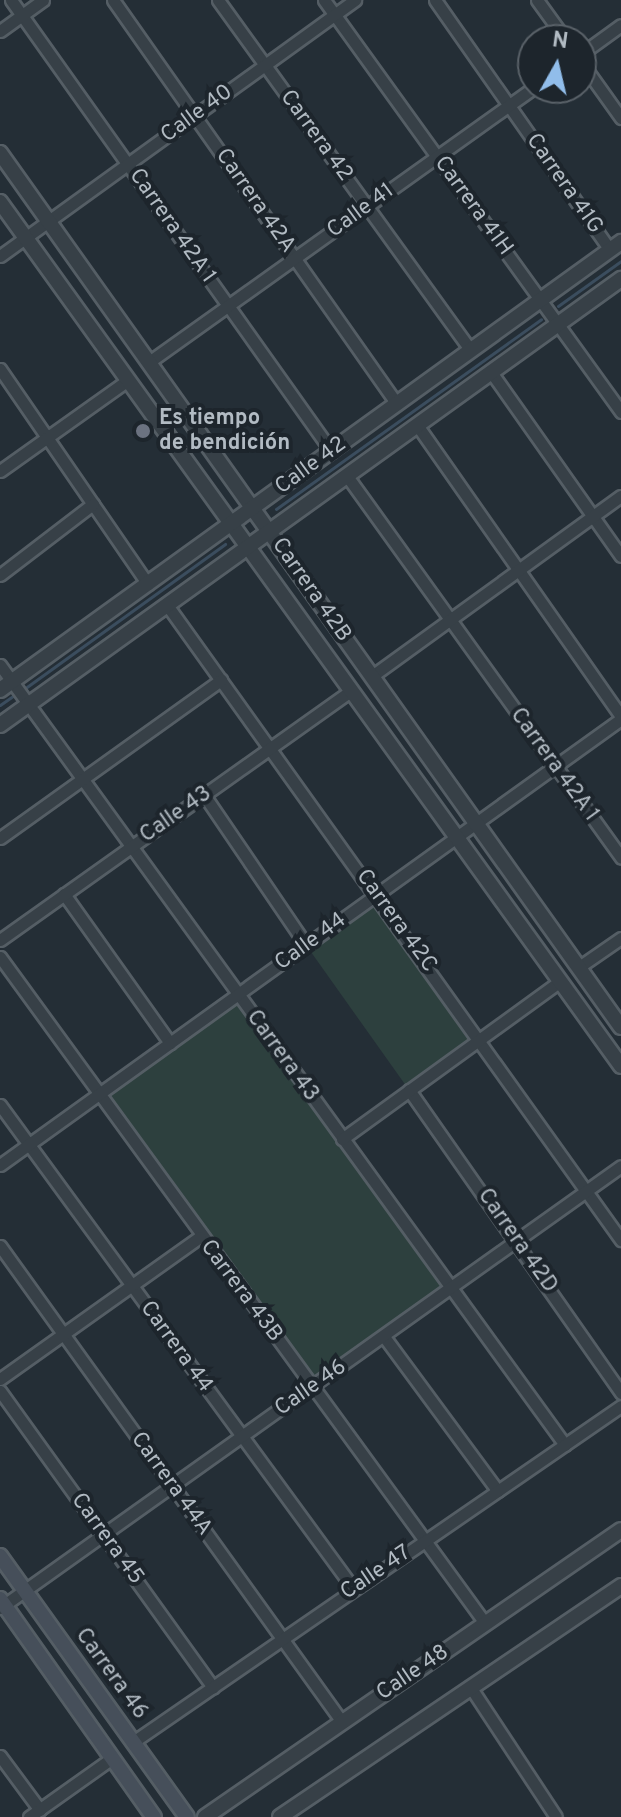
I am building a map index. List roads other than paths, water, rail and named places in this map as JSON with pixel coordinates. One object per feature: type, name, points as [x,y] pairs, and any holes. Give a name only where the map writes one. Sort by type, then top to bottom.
[{"type":"main road","name":"Carrera 46","points":[[0,1556],[187,1817]]},
{"type":"main road","points":[[2,1604],[154,1817]]},
{"type":"street","name":"Carrera 42A 1","points":[[11,0],[332,452]]},
{"type":"street","points":[[0,31],[43,0]]},
{"type":"street","name":"Carrera 42A","points":[[113,0],[396,403]]},
{"type":"street","name":"Carrera 42","points":[[218,0],[470,350]]},
{"type":"street","name":"Carrera 41H","points":[[324,0],[621,412]]},
{"type":"street","name":"Calle 40","points":[[0,256],[355,0]]},
{"type":"street","name":"Carrera 41G","points":[[435,0],[509,105],[616,246]]},
{"type":"street","points":[[537,0],[554,24]]},
{"type":"street","points":[[597,42],[621,25]]},
{"type":"street","points":[[597,84],[621,118]]},
{"type":"street","name":"Calle 41","points":[[149,362],[517,99]]},
{"type":"street","name":"Carrera 42B","points":[[0,153],[621,1027]]},
{"type":"street","name":"Carrera 42B","points":[[0,202],[621,1066]]},
{"type":"street","name":"Calle 42","points":[[9,686],[616,246]]},
{"type":"street","name":"Calle 42","points":[[0,725],[621,279]]},
{"type":"street","points":[[0,369],[148,584]]},
{"type":"street","points":[[491,372],[621,556]]},
{"type":"street","points":[[0,471],[128,380]]},
{"type":"street","points":[[417,425],[621,718]]},
{"type":"street","name":"Carrera 42A 1","points":[[347,476],[621,858]]},
{"type":"street","points":[[372,676],[621,496]]},
{"type":"street","points":[[0,575],[93,504]]},
{"type":"street","name":"Carrera 42C","points":[[167,605],[378,894],[621,1240]]},
{"type":"street","name":"Carrera 43","points":[[0,665],[9,686],[28,702],[565,1445]]},
{"type":"street","points":[[0,838],[221,680]]},
{"type":"street","name":"Calle 43","points":[[0,940],[351,691]]},
{"type":"street","name":"Calle 44","points":[[0,1165],[621,718]]},
{"type":"street","points":[[204,795],[306,945]]},
{"type":"street","points":[[64,894],[170,1043]]},
{"type":"street","points":[[579,967],[621,938]]},
{"type":"street","name":"Carrera 43B","points":[[0,957],[200,1237],[485,1623]]},
{"type":"street","points":[[342,1139],[560,981]]},
{"type":"street","name":"Carrera 42D","points":[[409,1090],[518,1240],[621,1393]]},
{"type":"street","name":"Carrera 44","points":[[0,1105],[353,1588]]},
{"type":"street","name":"Calle 46","points":[[2,1604],[25,1591],[312,1386],[385,1338],[621,1166]]},
{"type":"street","points":[[0,1379],[200,1237]]},
{"type":"street","name":"Carrera 44A","points":[[0,1246],[342,1722]]},
{"type":"street","points":[[385,1338],[498,1491]]},
{"type":"street","name":"Carrera 45","points":[[0,1391],[213,1687]]},
{"type":"street","name":"Calle 47","points":[[133,1742],[621,1406]]},
{"type":"street","name":"Calle 48","points":[[205,1817],[621,1530]]},
{"type":"street","name":"Calle 48","points":[[280,1817],[621,1586]]},
{"type":"street","points":[[471,1688],[556,1817]]},
{"type":"street","points":[[0,1756],[35,1813],[112,1758]]},
{"type":"waterway","points":[[558,306],[621,261]]},
{"type":"waterway","points":[[276,509],[541,319]]},
{"type":"waterway","points":[[24,689],[225,544]]},
{"type":"waterway","points":[[0,705],[17,693]]},
{"type":"place","name":"Es tiempo de bendición","points":[[143,431]]}]
